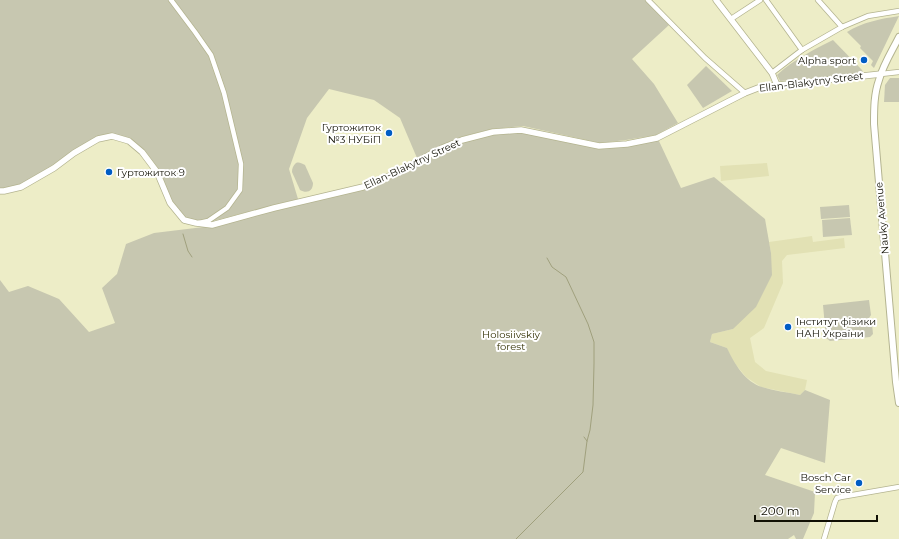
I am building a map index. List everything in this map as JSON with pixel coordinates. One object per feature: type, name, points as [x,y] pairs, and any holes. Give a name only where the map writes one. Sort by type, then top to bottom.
[{"type":"main road","name":"Nauky Avenue","points":[[899,37],[881,74],[874,101],[874,124],[899,403]]},
{"type":"street","points":[[0,191],[21,187],[54,168],[74,153],[98,139],[112,136],[129,141],[142,152],[157,172],[170,203],[184,220],[196,223],[208,221],[227,208],[240,190],[241,164],[224,94],[211,55],[171,0]]},
{"type":"street","points":[[648,0],[705,58],[745,92]]},
{"type":"street","points":[[716,0],[772,73],[777,85]]},
{"type":"street","points":[[731,19],[760,0]]},
{"type":"street","points":[[766,0],[802,50]]},
{"type":"street","points":[[818,0],[842,27]]},
{"type":"street","points":[[772,73],[802,50],[842,27],[868,16],[899,11]]},
{"type":"street","points":[[881,74],[899,72]]},
{"type":"street","name":"Ellan-Blakytny Street","points":[[196,223],[212,224],[363,187],[394,174],[442,148],[462,140],[493,132],[521,130],[599,146],[627,144],[657,138],[745,92],[758,88],[881,74]]},
{"type":"street","points":[[824,539],[837,498],[841,496],[899,487]]},
{"type":"shaded area","points":[[767,163],[769,176],[721,181],[720,166]]},
{"type":"shaded area","points":[[812,236],[813,242],[844,238],[845,248],[787,255],[782,261],[783,283],[764,328],[750,338],[755,362],[766,371],[807,380],[805,390],[800,395],[761,387],[746,377],[732,360],[727,348],[710,342],[712,334],[733,329],[771,253],[769,242]]},
{"type":"green space","points":[[0,0],[645,0],[669,25],[632,59],[654,84],[678,123],[656,135],[600,143],[523,126],[492,129],[461,137],[417,158],[400,118],[374,100],[329,89],[307,118],[289,169],[298,199],[205,223],[185,219],[172,203],[143,151],[112,134],[20,185],[0,189]]},
{"type":"green space","points":[[899,16],[874,68],[871,65],[873,61],[847,32],[865,23]]},
{"type":"green space","points":[[833,40],[862,70],[864,74],[780,81],[777,75],[783,70],[804,56]]},
{"type":"green space","points":[[706,66],[732,91],[703,108],[687,85]]},
{"type":"green space","points":[[890,78],[899,78],[899,102],[884,102],[885,85]]},
{"type":"green space","name":"Holosiivskiy forest","points":[[520,131],[599,147],[658,139],[681,188],[714,177],[765,219],[771,253],[772,275],[756,307],[733,329],[712,334],[710,342],[727,348],[741,371],[756,385],[771,390],[800,395],[805,390],[830,400],[825,463],[781,448],[765,475],[815,492],[814,513],[803,539],[796,539],[794,535],[788,539],[0,539],[0,280],[9,292],[28,286],[59,299],[89,332],[115,323],[102,288],[117,274],[126,244],[154,233],[212,226],[364,189],[463,141],[494,134]]},
{"type":"green space","points":[[296,163],[305,165],[313,183],[311,190],[307,192],[300,190],[292,172]]},
{"type":"green space","points":[[849,205],[850,217],[821,219],[820,207]]},
{"type":"green space","points":[[850,218],[852,235],[823,237],[822,220]]},
{"type":"green space","points":[[869,300],[871,315],[869,321],[872,324],[873,334],[870,337],[830,341],[826,338],[823,305]]},
{"type":"waterway","points":[[183,234],[188,251],[192,257]]},
{"type":"waterway","points":[[516,539],[583,472],[593,405],[594,342],[588,324],[566,277],[552,267],[547,258]]},
{"type":"waterway","points":[[584,437],[587,441]]},
{"type":"place","name":"Alpha sport","points":[[864,60]]},
{"type":"place","name":"Гуртожиток №3 НУБіП","points":[[389,133]]},
{"type":"place","name":"Гуртожиток 9","points":[[109,172]]},
{"type":"place","name":"Інститут фізики НАН України","points":[[788,327]]},
{"type":"place","name":"Bosch Car Service","points":[[859,483]]}]
